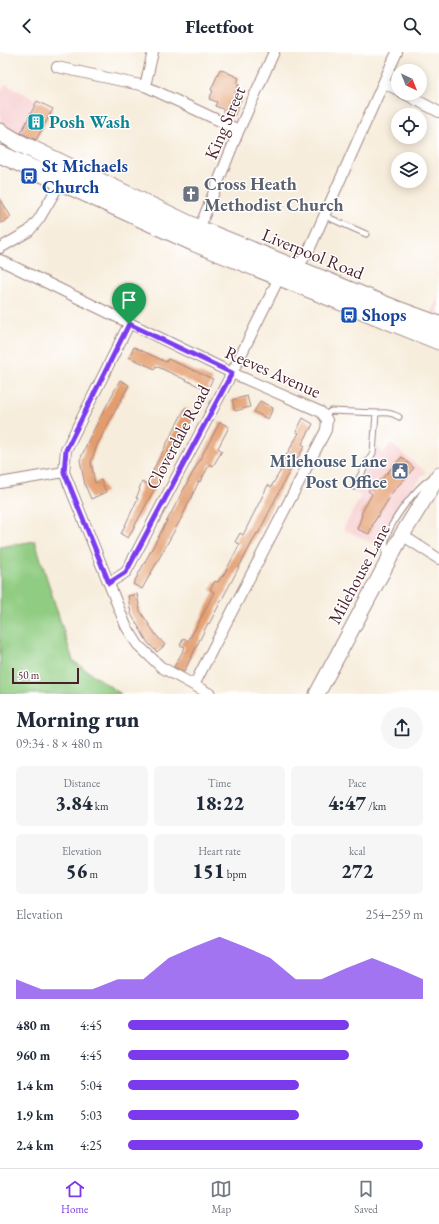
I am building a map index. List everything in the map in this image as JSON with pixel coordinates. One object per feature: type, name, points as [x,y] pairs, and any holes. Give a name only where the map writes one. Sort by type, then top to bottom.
[{"type":"highway","name":"Liverpool Road","points":[[0,132],[17,142],[283,271],[439,341]]},
{"type":"highway","name":"Liverpool Road","points":[[0,154],[60,183],[195,243],[283,271],[439,325]]},
{"type":"main road","name":"Milehouse Lane","points":[[317,694],[402,535],[439,474]]},
{"type":"street","points":[[146,86],[153,52]]},
{"type":"street","name":"King Street","points":[[199,229],[239,130],[274,52]]},
{"type":"street","points":[[283,271],[302,261],[309,250],[397,52]]},
{"type":"street","points":[[57,67],[146,86],[239,130]]},
{"type":"street","points":[[384,83],[391,86]]},
{"type":"street","points":[[416,100],[439,112]]},
{"type":"street","points":[[0,248],[29,231],[39,219],[60,183]]},
{"type":"street","name":"Reeves Avenue","points":[[0,260],[232,373],[321,412],[328,420],[326,430],[194,685]]},
{"type":"street","name":"Cloverdale Road","points":[[109,583],[126,572],[232,373],[283,271]]},
{"type":"street","points":[[129,324],[66,450],[64,472],[126,626],[138,645],[161,667],[210,694]]},
{"type":"street","points":[[0,483],[64,472]]},
{"type":"street","points":[[402,535],[439,559]]},
{"type":"lane","points":[[325,216],[366,234]]},
{"type":"lane","points":[[325,415],[331,412],[392,413],[399,417]]},
{"type":"lane","points":[[354,487],[372,453],[376,413]]},
{"type":"lane","points":[[385,567],[386,540],[392,526],[413,494],[425,482],[439,474]]},
{"type":"shaded area","points":[[6,84],[53,109],[35,144],[0,124],[0,89],[2,90]]},
{"type":"shaded area","points":[[439,293],[439,318],[431,315]]},
{"type":"shaded area","points":[[390,443],[426,472],[397,509],[377,545],[343,529],[361,496],[353,492],[375,451],[376,445],[384,453]]},
{"type":"green space","points":[[35,541],[73,661],[121,694],[0,694],[0,547]]},
{"type":"building","points":[[220,69],[239,78],[237,83],[239,84],[235,94],[242,97],[234,116],[223,112],[223,109],[215,106],[217,102],[209,99],[213,91],[211,90]]},
{"type":"building","name":"Posh Wash","points":[[37,101],[53,109],[36,140],[21,133]]},
{"type":"building","points":[[0,198],[11,217],[0,224]]},
{"type":"building","points":[[134,347],[166,362],[168,359],[213,379],[207,390],[156,366],[155,369],[129,357]]},
{"type":"building","points":[[120,380],[129,385],[97,445],[91,462],[95,483],[101,480],[106,492],[91,499],[85,485],[80,460],[88,441]]},
{"type":"building","points":[[247,396],[250,407],[235,411],[232,400]]},
{"type":"building","points":[[260,401],[273,408],[268,419],[254,412]]},
{"type":"building","points":[[185,408],[195,414],[128,538],[121,534],[138,498],[136,498],[142,482],[146,484]]},
{"type":"building","points":[[303,418],[313,424],[302,444],[305,446],[286,478],[258,534],[257,533],[209,624],[208,623],[184,672],[174,667],[185,647],[180,645],[184,638],[188,641],[198,624],[214,592],[210,590],[215,581],[218,582],[223,576],[240,544],[235,542],[240,533],[243,535],[268,485],[271,487],[281,470],[276,467],[281,457],[284,459],[299,433],[296,432]]},
{"type":"building","points":[[220,422],[229,427],[218,448],[222,451],[213,466],[210,464],[200,482],[199,481],[182,517],[142,589],[133,584]]},
{"type":"building","points":[[402,457],[414,468],[389,496],[390,497],[374,522],[369,534],[357,529],[362,515],[361,514],[372,494],[368,491],[373,484],[375,486]]},
{"type":"building","points":[[137,594],[140,611],[156,635],[165,645],[157,652],[148,643],[131,614],[128,596]]},
{"type":"place","name":"Posh Wash","points":[[36,122]]},
{"type":"place","name":"St Michaels Church","points":[[29,176]]},
{"type":"place","name":"Cross Heath Methodist Church","points":[[191,194]]},
{"type":"place","name":"Shops","points":[[349,315]]},
{"type":"place","name":"Milehouse Lane Post Office","points":[[400,471]]},
{"type":"route","points":[[129,324],[232,373],[126,572],[109,583],[64,472],[66,450],[129,324]]}]
